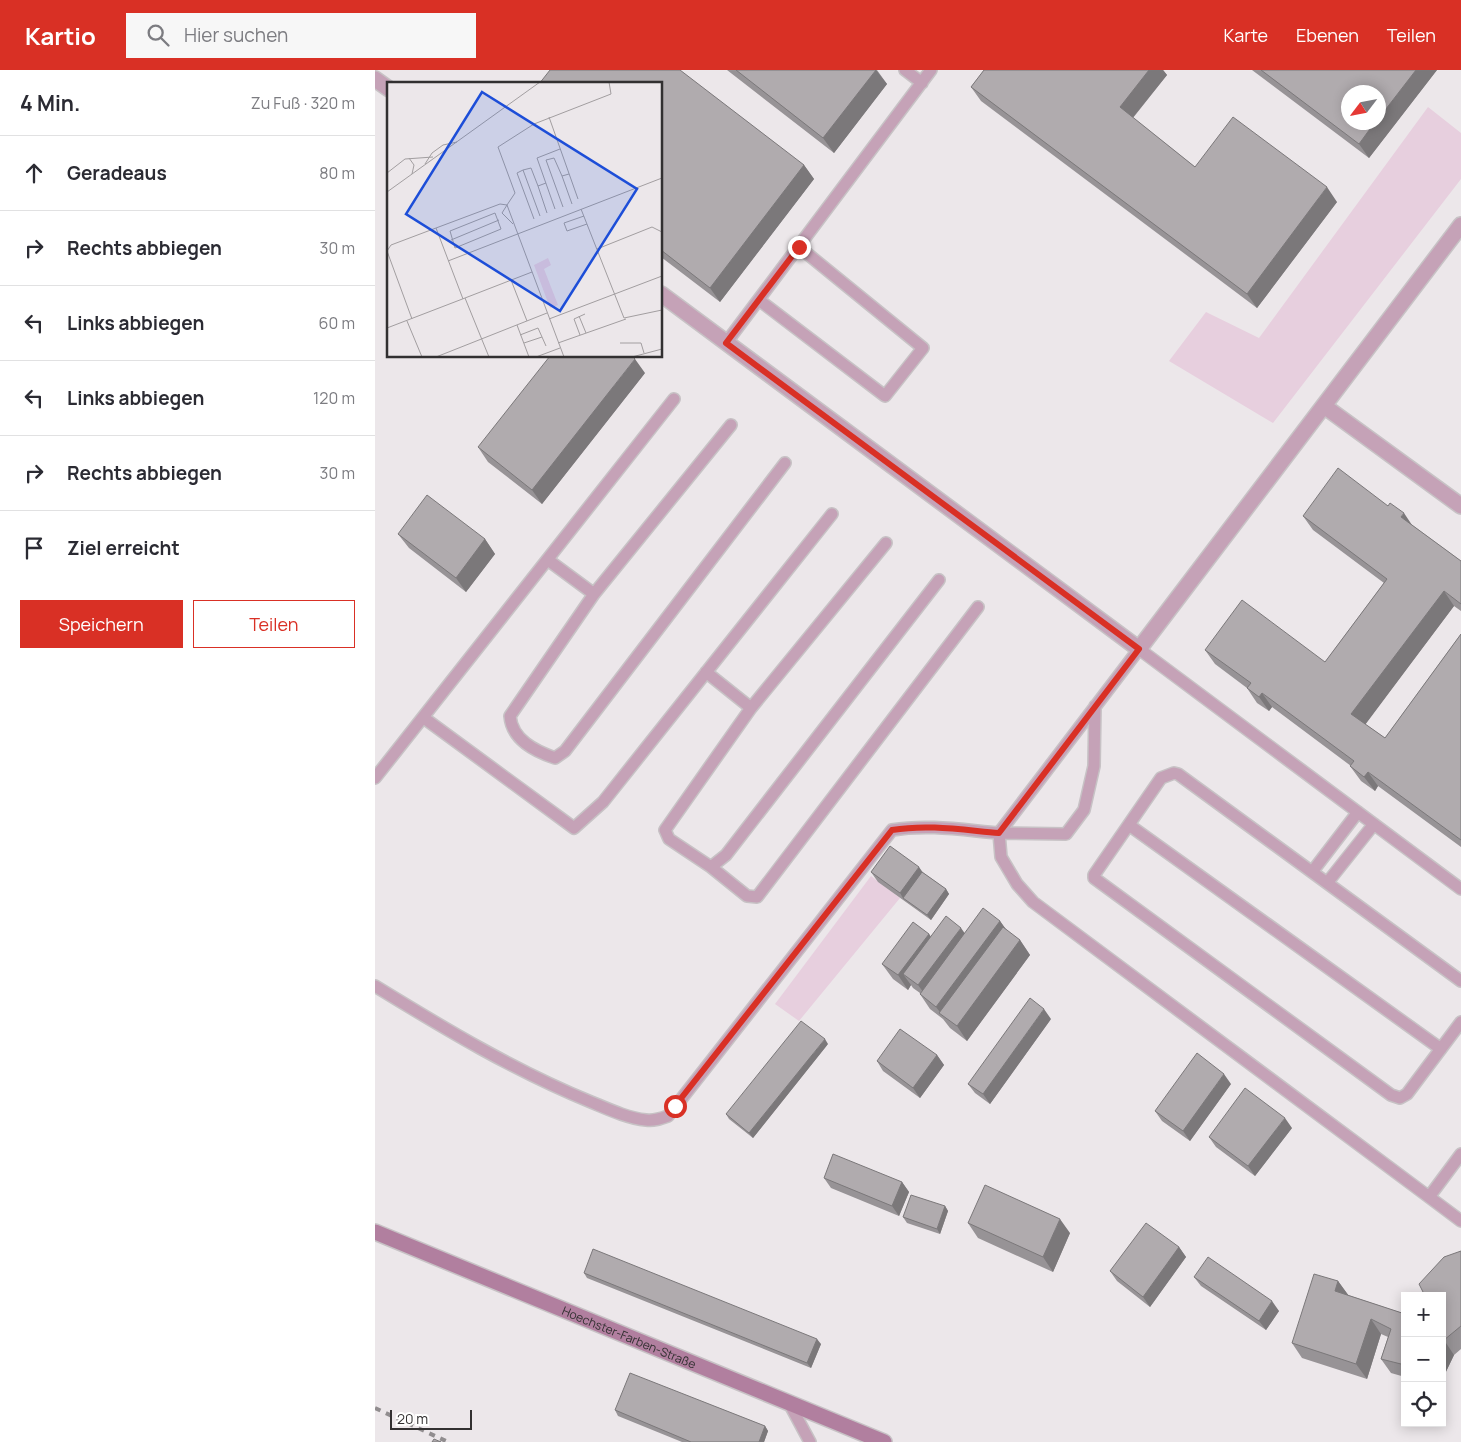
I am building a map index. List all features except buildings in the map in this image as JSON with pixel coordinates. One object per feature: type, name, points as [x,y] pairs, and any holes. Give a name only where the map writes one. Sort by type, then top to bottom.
[{"type":"main road","name":"Hoechster-Farben-Straße","points":[[375,1232],[884,1442]]},
{"type":"street","points":[[375,79],[387,88]]},
{"type":"street","points":[[663,296],[1139,649],[1461,225]]},
{"type":"street","points":[[1324,406],[1461,505]]},
{"type":"lane","points":[[905,70],[922,82]]},
{"type":"lane","points":[[726,343],[931,70]]},
{"type":"lane","points":[[759,300],[885,396],[923,348],[799,247]]},
{"type":"lane","points":[[375,778],[674,399]]},
{"type":"lane","points":[[731,425],[594,594],[510,716],[511,727],[533,750],[555,758],[565,751],[785,463]]},
{"type":"lane","points":[[424,718],[574,828],[603,802],[832,514]]},
{"type":"lane","points":[[886,543],[751,708],[665,830],[669,839],[747,896],[757,896],[979,607]]},
{"type":"lane","points":[[548,560],[594,594]]},
{"type":"lane","points":[[711,868],[726,855],[939,580]]},
{"type":"lane","points":[[1461,888],[1139,649],[999,833],[1001,857],[1017,884],[1033,902],[1461,1221]]},
{"type":"lane","points":[[706,672],[751,708]]},
{"type":"lane","points":[[375,986],[461,1038],[553,1087],[622,1114],[645,1120],[659,1120],[671,1111],[892,830],[911,827],[935,827],[999,833],[1066,834],[1084,810],[1094,766],[1095,706]]},
{"type":"lane","points":[[1461,981],[1178,774],[1174,773],[1161,778],[1094,875],[1094,878],[1383,1089],[1400,1098],[1407,1094],[1461,1022]]},
{"type":"lane","points":[[1312,872],[1358,812]]},
{"type":"lane","points":[[1327,883],[1374,824]]},
{"type":"lane","points":[[1129,825],[1441,1049]]},
{"type":"lane","points":[[1429,1197],[1461,1154]]},
{"type":"lane","points":[[789,1403],[810,1442]]},
{"type":"shaded area","points":[[1428,107],[1461,133],[1461,179],[1273,423],[1169,361],[1206,312],[1259,338]]},
{"type":"shaded area","points":[[871,876],[900,898],[799,1021],[775,1004]]},
{"type":"railway","points":[[375,1408],[448,1442]]},
{"type":"route","points":[[675,1106],[892,830],[911,827],[935,827],[999,833],[1139,649],[726,343],[799,247]]}]
